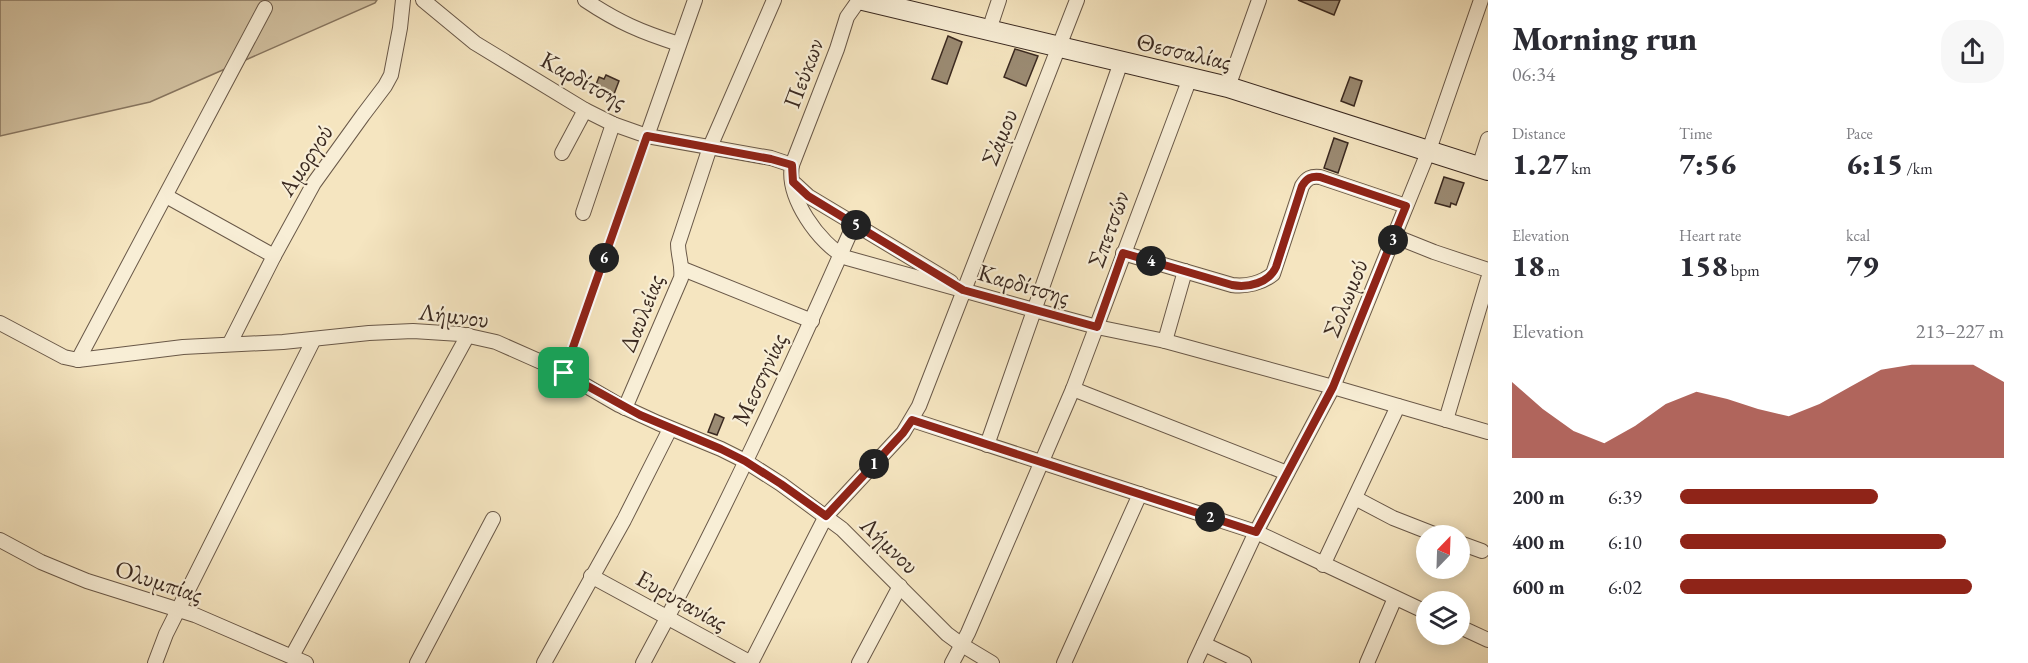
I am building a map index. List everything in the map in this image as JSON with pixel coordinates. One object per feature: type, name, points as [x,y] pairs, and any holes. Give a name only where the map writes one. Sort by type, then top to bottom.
[{"type":"street","name":"Αμοργού","points":[[230,343],[314,183],[388,80],[396,57],[403,0]]},
{"type":"street","name":"Καρδίτσης","points":[[423,0],[475,43],[585,110],[613,124],[647,136],[792,165],[793,182],[810,224],[824,242],[841,255],[898,274],[1097,327],[1165,341],[1488,432]]},
{"type":"street","points":[[585,0],[632,28],[679,44]]},
{"type":"street","points":[[647,136],[695,0]]},
{"type":"street","name":"Δαυλείας","points":[[626,408],[677,290],[682,269],[678,257],[678,244],[710,147],[774,0]]},
{"type":"street","name":"Θεσσαλίας","points":[[861,0],[1228,87],[1483,169]]},
{"type":"street","name":"Πεύκων","points":[[792,165],[847,17],[861,0]]},
{"type":"street","points":[[989,30],[999,0]]},
{"type":"street","name":"Σάμου","points":[[751,663],[826,516],[903,433],[912,420],[1077,0]]},
{"type":"street","points":[[1228,87],[1259,0]]},
{"type":"street","name":"Σολωμού","points":[[1195,663],[1256,532],[1333,387],[1429,150],[1479,3]]},
{"type":"street","points":[[78,360],[265,8]]},
{"type":"street","points":[[987,445],[1121,62]]},
{"type":"street","name":"Σπετσών","points":[[952,663],[962,645],[1073,389],[1190,78]]},
{"type":"street","points":[[562,153],[585,110]]},
{"type":"street","points":[[583,213],[613,124]]},
{"type":"street","points":[[1483,169],[1488,140]]},
{"type":"street","points":[[1123,253],[1240,286],[1267,279],[1273,274],[1302,186],[1313,176],[1406,206]]},
{"type":"street","points":[[793,182],[808,196],[963,290]]},
{"type":"street","points":[[166,196],[274,256]]},
{"type":"street","name":"Μεσσηνίας","points":[[643,663],[745,461],[812,321],[854,224]]},
{"type":"street","points":[[1394,236],[1488,270]]},
{"type":"street","points":[[682,269],[812,321]]},
{"type":"street","points":[[1165,341],[1185,271]]},
{"type":"street","points":[[1446,420],[1488,279]]},
{"type":"street","name":"Λήμνου","points":[[0,323],[64,357],[78,360],[183,347],[283,342],[413,331],[468,335],[496,342],[564,373],[626,408],[670,429],[721,449],[781,484],[842,529],[947,634],[992,663]]},
{"type":"street","points":[[292,656],[468,335]]},
{"type":"street","points":[[159,661],[179,609],[314,339]]},
{"type":"street","points":[[1073,389],[1287,473]]},
{"type":"street","points":[[1323,565],[1398,405]]},
{"type":"street","points":[[912,420],[1256,532],[1416,607]]},
{"type":"street","points":[[544,663],[624,520],[670,429]]},
{"type":"street","points":[[1065,663],[1140,494]]},
{"type":"street","points":[[1354,498],[1416,527]]},
{"type":"street","points":[[417,663],[493,519]]},
{"type":"street","name":"Ολυμπίας","points":[[1,543],[87,581],[129,596],[179,609],[306,663]]},
{"type":"street","points":[[1470,547],[1482,551]]},
{"type":"street","name":"Ευρυτανίας","points":[[591,576],[751,663]]},
{"type":"street","points":[[860,663],[900,586]]},
{"type":"street","points":[[1367,663],[1395,598]]},
{"type":"street","points":[[1470,632],[1488,640]]},
{"type":"street","points":[[1204,644],[1244,663]]},
{"type":"lane","points":[[564,373],[647,136]]},
{"type":"shaded area","points":[[0,0],[377,0],[375,3],[150,102],[0,136]]},
{"type":"building","points":[[1298,0],[1340,0],[1334,15]]},
{"type":"building","points":[[948,36],[962,42],[947,84],[932,79]]},
{"type":"building","points":[[1015,49],[1038,56],[1026,86],[1004,77]]},
{"type":"building","points":[[606,75],[619,81],[614,94],[595,87],[599,77],[604,79]]},
{"type":"building","points":[[1350,77],[1362,81],[1354,106],[1341,101]]},
{"type":"building","points":[[1334,138],[1348,143],[1338,173],[1324,168]]},
{"type":"building","points":[[1444,177],[1464,183],[1456,205],[1451,203],[1450,207],[1435,203]]},
{"type":"building","points":[[715,414],[724,418],[717,435],[708,432]]},
{"type":"route","points":[[647,136],[792,165],[793,182],[808,196],[963,290],[1097,327],[1123,253],[1232,285],[1249,285],[1267,279],[1276,267],[1302,186],[1313,176],[1406,206],[1333,387],[1256,532],[912,420],[903,433],[826,516],[745,461],[619,405],[564,373],[647,136]]}]
